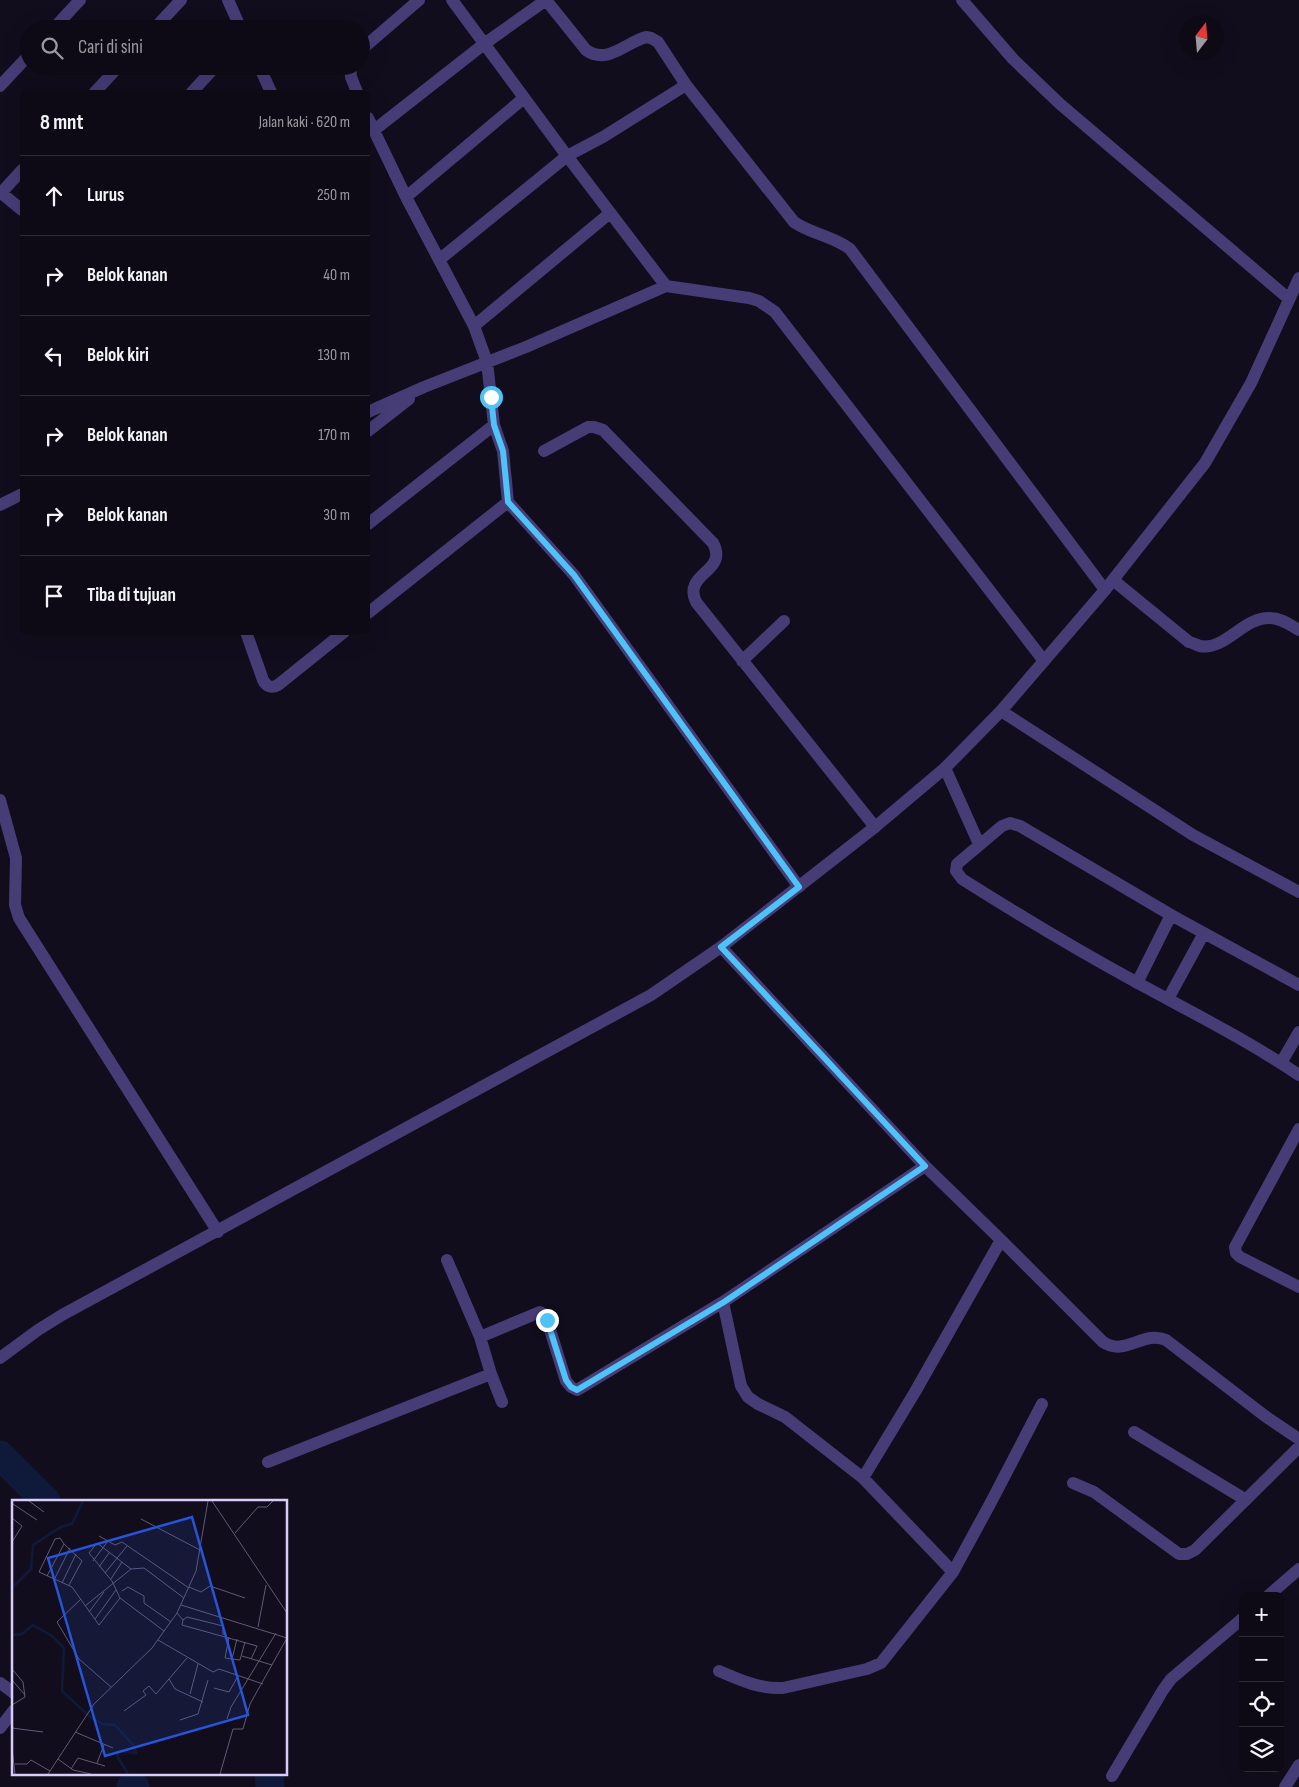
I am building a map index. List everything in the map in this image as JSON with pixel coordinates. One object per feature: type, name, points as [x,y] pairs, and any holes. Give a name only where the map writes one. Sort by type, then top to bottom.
[{"type":"street","points":[[61,20],[80,0]]},
{"type":"street","points":[[162,20],[181,0]]},
{"type":"street","points":[[228,0],[237,20]]},
{"type":"street","points":[[370,42],[419,0]]},
{"type":"street","points":[[452,0],[566,156],[666,286]]},
{"type":"street","points":[[373,131],[484,44],[546,0],[586,50],[598,56],[607,56],[642,38],[653,38],[658,42],[686,85],[794,222],[814,233],[840,242],[850,249],[1109,585],[1189,642],[1200,646],[1217,644],[1250,622],[1261,619],[1277,619],[1299,630]]},
{"type":"street","points":[[962,0],[1013,59],[1060,104],[1289,299]]},
{"type":"street","points":[[0,86],[20,65]]},
{"type":"street","points":[[97,90],[111,75]]},
{"type":"street","points":[[194,90],[208,75]]},
{"type":"street","points":[[263,75],[270,90]]},
{"type":"street","points":[[351,75],[356,90]]},
{"type":"street","points":[[439,260],[566,156],[603,137],[686,85]]},
{"type":"street","points":[[406,197],[524,98]]},
{"type":"street","points":[[370,123],[406,197],[474,326],[487,362],[494,425],[503,451],[508,502],[574,575],[799,887]]},
{"type":"street","points":[[20,172],[1,192],[20,208]]},
{"type":"street","points":[[474,326],[610,213]]},
{"type":"street","points":[[0,1358],[62,1315],[218,1232],[651,995],[721,947],[875,828],[945,768],[1001,711],[1109,585],[1204,463],[1251,383],[1299,278]]},
{"type":"street","points":[[370,411],[666,286],[759,301],[775,312],[1044,661]]},
{"type":"street","points":[[370,429],[424,387]]},
{"type":"street","points":[[370,522],[494,425]]},
{"type":"street","points":[[544,451],[588,427],[603,430],[713,543],[717,558],[697,580],[693,591],[694,597],[742,661],[875,828]]},
{"type":"street","points":[[0,505],[20,495]]},
{"type":"street","points":[[370,612],[508,502]]},
{"type":"street","points":[[742,661],[784,621]]},
{"type":"street","points":[[247,635],[262,680],[266,685],[272,687],[278,685],[340,635]]},
{"type":"street","points":[[1001,711],[1193,835],[1299,892]]},
{"type":"street","points":[[945,768],[979,844]]},
{"type":"street","points":[[0,800],[16,858],[15,904],[19,918],[218,1232]]},
{"type":"street","points":[[1299,985],[1171,915],[1020,826],[1007,824],[979,844],[957,864],[956,871],[962,879],[1031,922],[1137,983],[1168,998],[1299,1075]]},
{"type":"street","points":[[1137,983],[1171,915]]},
{"type":"street","points":[[1168,998],[1204,933]]},
{"type":"street","points":[[721,947],[925,1166],[1002,1240],[1103,1342],[1119,1348],[1151,1338],[1159,1337],[1166,1340],[1265,1416],[1299,1439]]},
{"type":"street","points":[[1281,1063],[1299,1032]]},
{"type":"street","points":[[1299,1129],[1235,1247],[1236,1253],[1240,1256],[1299,1286]]},
{"type":"street","points":[[480,1337],[525,1317],[542,1313],[547,1320],[566,1380],[571,1387],[577,1390],[724,1302],[925,1166]]},
{"type":"street","points":[[863,1478],[915,1392],[1002,1240]]},
{"type":"street","points":[[447,1260],[480,1337],[502,1402]]},
{"type":"street","points":[[724,1302],[741,1386],[748,1396],[758,1404],[784,1417],[863,1478],[952,1572]]},
{"type":"street","points":[[268,1462],[491,1374]]},
{"type":"street","points":[[719,1671],[757,1686],[776,1688],[875,1666],[886,1658],[952,1572],[1042,1404]]},
{"type":"street","points":[[1134,1432],[1246,1500]]},
{"type":"street","points":[[1073,1483],[1094,1492],[1179,1554],[1187,1554],[1195,1550],[1299,1447]]},
{"type":"street","points":[[1273,1592],[1299,1569]]},
{"type":"street","points":[[1112,1776],[1162,1690],[1239,1621]]},
{"type":"street","points":[[0,1683],[12,1692]]},
{"type":"street","points":[[0,1728],[12,1713]]},
{"type":"street","points":[[1285,1787],[1299,1765]]},
{"type":"waterway","points":[[0,1455],[45,1500]]},
{"type":"waterway","points":[[269,1774],[270,1787]]},
{"type":"route","points":[[491,397],[494,425],[503,451],[508,502],[574,575],[799,887],[721,947],[925,1166],[724,1302],[577,1390],[571,1387],[566,1380],[547,1320]]}]
